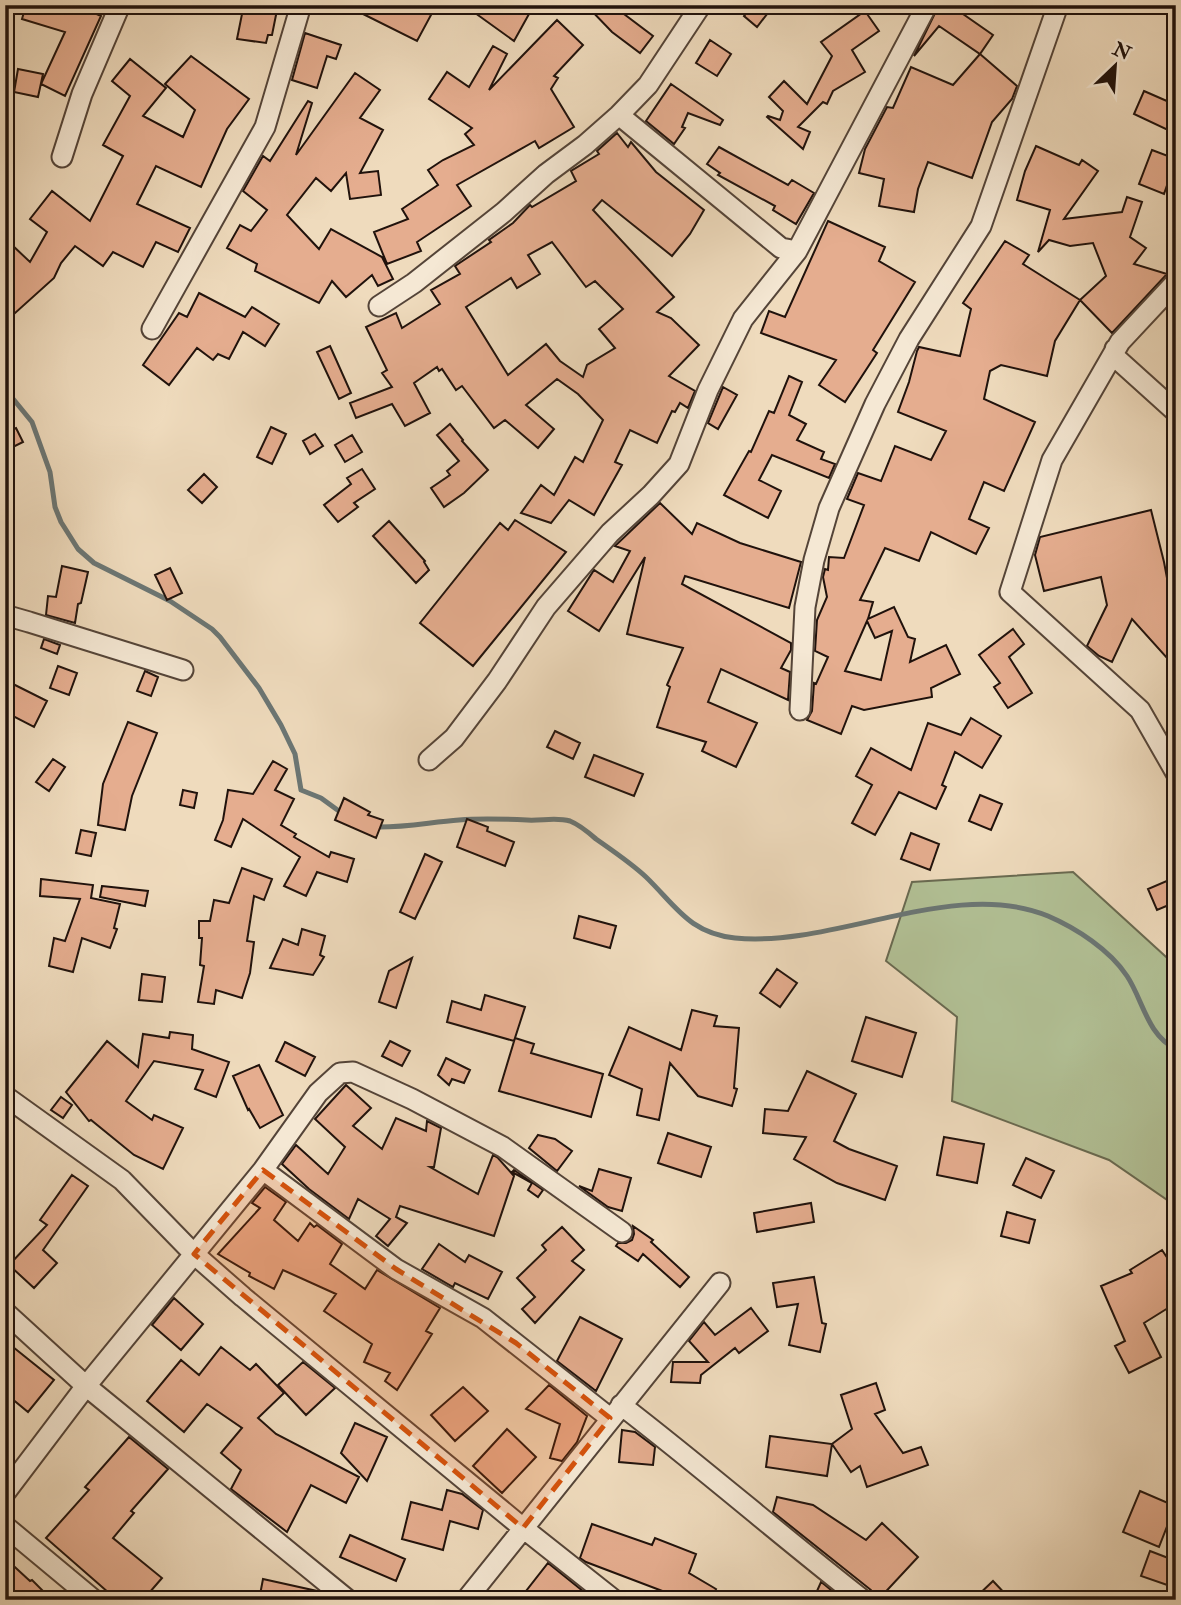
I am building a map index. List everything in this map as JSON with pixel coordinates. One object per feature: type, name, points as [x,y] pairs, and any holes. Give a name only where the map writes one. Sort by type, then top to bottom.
[{"type":"street","points":[[62,157],[82,94],[120,5]]},
{"type":"street","points":[[152,329],[265,127],[301,5]]},
{"type":"street","points":[[429,760],[454,738],[497,681],[546,607],[610,533],[651,495],[679,464],[708,390],[743,319],[797,251],[926,5]]},
{"type":"street","points":[[800,710],[805,607],[814,560],[829,508],[875,404],[909,339],[981,226],[1058,5]]},
{"type":"street","points":[[379,306],[414,284],[618,115],[648,85],[698,6]]},
{"type":"street","points":[[618,115],[781,248],[797,251]]},
{"type":"street","points":[[1176,282],[1115,349],[1052,460],[1010,592],[1140,710],[1176,773]]},
{"type":"street","points":[[1115,349],[1115,357],[1126,369],[1176,412]]},
{"type":"street","points":[[5,619],[8,616],[42,625],[183,670]]},
{"type":"street","points":[[5,1493],[86,1386],[263,1170],[318,1093],[340,1073],[353,1072],[412,1099],[503,1147],[622,1232]]},
{"type":"street","points":[[5,1096],[122,1180],[194,1254],[243,1297],[614,1600]]},
{"type":"street","points":[[263,1170],[396,1269],[482,1318],[707,1471],[788,1541],[863,1600]]},
{"type":"street","points":[[466,1600],[720,1283]]},
{"type":"street","points":[[5,1312],[86,1386],[348,1600]]},
{"type":"street","points":[[5,1526],[94,1600]]},
{"type":"highlighted area","points":[[263,1170],[396,1269],[516,1343],[610,1418],[523,1528],[194,1254]]},
{"type":"green space","points":[[1073,872],[1176,966],[1176,1206],[1109,1160],[952,1101],[957,1017],[886,961],[912,882]]},
{"type":"building","points":[[26,5],[77,5],[101,16],[65,96],[41,84],[65,32],[22,19]]},
{"type":"building","points":[[345,5],[411,5],[431,15],[417,41]]},
{"type":"building","points":[[464,5],[534,5],[514,41]]},
{"type":"building","points":[[586,5],[612,5],[653,36],[640,53],[612,32]]},
{"type":"building","points":[[753,5],[774,5],[757,27],[744,16]]},
{"type":"building","points":[[939,5],[950,5],[993,35],[980,54],[939,26],[914,56]]},
{"type":"building","points":[[252,6],[277,10],[272,35],[268,35],[266,43],[237,39],[243,9],[251,10]]},
{"type":"building","points":[[865,11],[879,31],[852,50],[865,72],[833,91],[827,104],[823,102],[798,127],[810,132],[803,149],[767,117],[780,120],[783,111],[769,97],[784,81],[807,104],[832,56],[821,42]]},
{"type":"building","points":[[557,20],[583,45],[554,76],[558,78],[551,89],[574,127],[539,148],[535,141],[457,185],[471,206],[417,242],[421,251],[387,264],[374,232],[408,219],[402,209],[438,185],[428,170],[474,145],[465,134],[472,128],[429,99],[447,72],[469,87],[493,46],[507,54],[489,90]]},
{"type":"building","points":[[305,33],[341,45],[336,59],[327,56],[317,88],[292,80]]},
{"type":"building","points":[[710,40],[731,54],[717,76],[696,63]]},
{"type":"building","points":[[980,54],[1017,86],[1012,99],[992,122],[972,178],[928,162],[918,189],[914,212],[879,206],[884,179],[859,173],[865,149],[887,107],[893,108],[911,67],[953,85]]},
{"type":"building","points":[[191,56],[249,99],[227,129],[201,187],[156,166],[137,204],[190,228],[178,252],[156,242],[143,267],[113,252],[103,266],[75,246],[61,263],[54,278],[14,314],[5,306],[5,252],[12,245],[30,262],[47,232],[30,219],[52,191],[90,221],[123,156],[103,145],[130,96],[112,81],[130,59],[166,88],[143,116],[183,137],[195,110],[165,84]]},
{"type":"building","points":[[18,69],[43,74],[38,97],[14,92]]},
{"type":"building","points":[[355,73],[380,90],[360,118],[383,130],[360,173],[378,171],[381,195],[350,199],[346,173],[331,191],[316,178],[287,215],[319,249],[331,229],[382,257],[393,279],[378,286],[372,275],[346,297],[332,281],[319,303],[255,271],[257,264],[227,248],[240,225],[251,231],[267,210],[243,191],[263,156],[270,161],[308,101],[312,103],[296,155]]},
{"type":"building","points":[[671,84],[723,120],[720,125],[688,113],[682,127],[685,128],[674,144],[646,121]]},
{"type":"building","points":[[1144,91],[1176,105],[1176,119],[1170,131],[1134,114]]},
{"type":"building","points":[[617,133],[628,147],[631,142],[656,172],[704,210],[690,234],[672,256],[602,200],[593,210],[674,297],[657,312],[671,318],[699,345],[669,376],[695,391],[688,408],[680,403],[675,412],[672,411],[657,443],[630,430],[615,462],[622,465],[594,515],[569,500],[551,523],[521,513],[541,485],[554,495],[575,457],[583,462],[603,420],[578,394],[557,379],[526,405],[554,429],[538,448],[505,420],[494,428],[462,386],[456,390],[442,369],[439,371],[437,367],[414,383],[430,413],[405,426],[392,404],[356,418],[350,403],[392,387],[382,373],[387,370],[366,327],[396,313],[402,328],[440,304],[431,290],[460,274],[455,266],[491,242],[489,240],[513,223],[530,205],[532,207],[576,181],[571,171],[599,154],[597,151]],"holes":[[[552,242],[586,287],[595,281],[623,309],[599,329],[615,348],[587,365],[583,377],[560,361],[546,344],[508,375],[466,307],[511,278],[517,288],[540,274],[528,255]]]},
{"type":"building","points":[[1036,146],[1079,165],[1082,160],[1098,171],[1064,219],[1122,212],[1127,197],[1142,202],[1130,237],[1146,248],[1134,264],[1167,274],[1112,333],[1080,300],[1106,276],[1093,243],[1070,246],[1049,240],[1038,252],[1050,210],[1017,200]]},
{"type":"building","points":[[719,147],[788,185],[792,180],[814,193],[796,224],[773,210],[775,206],[718,175],[720,173],[707,164]]},
{"type":"building","points":[[1152,150],[1176,159],[1164,194],[1139,184]]},
{"type":"building","points":[[828,221],[885,247],[879,261],[915,282],[873,350],[877,353],[845,402],[819,385],[836,360],[761,333],[769,311],[785,317]]},
{"type":"building","points":[[1005,241],[1029,255],[1023,264],[1080,300],[1055,341],[1047,376],[1001,365],[990,371],[984,399],[1035,422],[1004,491],[984,482],[969,519],[989,528],[976,554],[931,532],[919,561],[885,548],[860,600],[873,602],[868,619],[894,607],[908,637],[915,639],[910,662],[946,645],[960,674],[931,688],[932,697],[864,710],[852,706],[841,734],[807,720],[812,711],[814,683],[816,684],[828,657],[815,651],[817,620],[827,597],[823,577],[825,569],[828,570],[829,557],[844,558],[864,505],[847,499],[858,473],[881,481],[895,446],[931,460],[946,431],[898,412],[919,347],[960,356],[971,309],[963,303]],"holes":[[[867,621],[875,638],[892,631],[881,680],[845,671]]]},
{"type":"building","points":[[199,293],[245,317],[252,307],[279,324],[265,346],[243,332],[229,359],[218,354],[213,360],[197,348],[169,385],[143,365],[179,313],[187,317]]},
{"type":"building","points":[[330,346],[351,393],[339,399],[317,352]]},
{"type":"building","points":[[789,376],[802,382],[789,415],[806,424],[797,440],[824,452],[821,459],[835,464],[829,478],[772,455],[759,480],[781,491],[768,518],[724,495],[749,451],[751,452],[769,411],[774,413]]},
{"type":"building","points":[[723,387],[737,395],[718,429],[708,423]]},
{"type":"building","points":[[450,424],[488,470],[464,493],[444,507],[431,488],[450,475],[447,471],[459,461],[437,435]]},
{"type":"building","points":[[271,427],[286,434],[272,464],[257,457]]},
{"type":"building","points":[[16,428],[23,442],[5,451],[5,433]]},
{"type":"building","points":[[315,434],[323,446],[310,454],[303,441]]},
{"type":"building","points":[[352,435],[362,452],[345,462],[335,445]]},
{"type":"building","points":[[362,469],[375,489],[354,503],[358,507],[338,522],[324,505],[351,484],[347,478]]},
{"type":"building","points":[[204,474],[217,487],[202,503],[188,490]]},
{"type":"building","points":[[660,503],[692,534],[697,523],[740,543],[801,562],[789,608],[685,576],[682,584],[791,643],[791,650],[781,668],[790,672],[788,700],[721,669],[708,702],[757,723],[736,767],[702,751],[706,742],[657,727],[670,687],[667,685],[683,648],[627,634],[645,557],[599,631],[568,611],[594,570],[613,582],[630,551],[615,546]]},
{"type":"building","points":[[1151,510],[1176,626],[1176,668],[1132,619],[1112,662],[1099,656],[1087,646],[1107,605],[1101,577],[1044,591],[1035,555],[1040,537]]},
{"type":"building","points":[[515,520],[566,552],[473,666],[420,623],[500,523],[508,530]]},
{"type":"building","points":[[389,521],[425,561],[429,570],[416,583],[373,536]]},
{"type":"building","points":[[62,566],[88,572],[75,623],[46,615],[48,596],[56,597]]},
{"type":"building","points":[[170,568],[182,593],[167,600],[155,575]]},
{"type":"building","points":[[1013,629],[1024,644],[1009,657],[1032,693],[1008,708],[994,687],[1000,683],[979,655]]},
{"type":"building","points":[[44,639],[60,645],[57,654],[41,648]]},
{"type":"building","points":[[58,666],[77,673],[69,695],[50,688]]},
{"type":"building","points":[[145,671],[158,677],[151,696],[137,691]]},
{"type":"building","points":[[5,680],[47,701],[34,727],[5,712]]},
{"type":"building","points":[[971,718],[1001,736],[982,768],[955,752],[942,785],[946,787],[936,809],[899,792],[875,835],[852,823],[872,785],[856,776],[871,748],[911,770],[928,723],[961,735]]},
{"type":"building","points":[[128,722],[157,733],[132,796],[125,830],[98,825],[103,784]]},
{"type":"building","points":[[555,731],[580,743],[573,759],[547,747]]},
{"type":"building","points":[[594,755],[643,774],[634,796],[585,777]]},
{"type":"building","points":[[53,759],[65,767],[49,791],[36,782]]},
{"type":"building","points":[[273,761],[287,769],[275,790],[294,799],[281,825],[296,834],[294,837],[329,857],[331,852],[354,859],[347,882],[317,872],[306,896],[284,886],[300,857],[243,819],[231,847],[215,840],[223,820],[228,790],[253,794]]},
{"type":"building","points":[[183,790],[197,793],[194,808],[180,805]]},
{"type":"building","points":[[980,795],[1002,804],[991,830],[969,821]]},
{"type":"building","points":[[344,798],[370,812],[368,815],[383,820],[376,838],[335,820]]},
{"type":"building","points":[[467,819],[514,842],[505,866],[457,847]]},
{"type":"building","points":[[81,830],[96,833],[91,856],[76,853]]},
{"type":"building","points":[[911,833],[939,844],[930,870],[901,859]]},
{"type":"building","points":[[425,854],[442,862],[415,919],[400,912]]},
{"type":"building","points":[[242,868],[272,879],[264,900],[254,896],[247,941],[254,942],[250,973],[242,998],[216,990],[214,1004],[198,1002],[204,966],[200,965],[202,938],[199,938],[199,921],[210,921],[214,900],[229,903]]},
{"type":"building","points":[[1176,877],[1176,902],[1157,910],[1148,889]]},
{"type":"building","points":[[41,879],[93,885],[91,898],[120,904],[114,928],[117,929],[110,948],[82,938],[73,972],[49,966],[54,938],[65,941],[80,899],[40,896]]},
{"type":"building","points":[[102,886],[148,891],[145,906],[100,897]]},
{"type":"building","points":[[579,916],[616,926],[610,948],[574,938]]},
{"type":"building","points":[[302,929],[325,936],[320,955],[324,957],[313,975],[270,968],[283,939],[298,945]]},
{"type":"building","points":[[412,958],[396,1008],[379,1002],[389,971]]},
{"type":"building","points":[[777,969],[797,983],[780,1007],[760,993]]},
{"type":"building","points":[[142,974],[165,977],[162,1002],[139,1000]]},
{"type":"building","points":[[485,995],[525,1007],[514,1041],[447,1022],[452,1001],[481,1010]]},
{"type":"building","points":[[692,1010],[717,1016],[714,1026],[739,1028],[734,1088],[737,1089],[732,1106],[698,1096],[670,1063],[659,1120],[637,1115],[642,1089],[609,1075],[629,1027],[681,1050]]},
{"type":"building","points":[[866,1017],[916,1033],[902,1077],[852,1061]]},
{"type":"building","points":[[170,1032],[193,1035],[192,1049],[229,1062],[216,1097],[195,1089],[203,1070],[154,1061],[126,1101],[152,1120],[154,1115],[183,1128],[163,1169],[134,1155],[89,1121],[66,1092],[107,1041],[138,1067],[143,1034],[169,1038]]},
{"type":"building","points":[[515,1038],[534,1044],[531,1053],[603,1074],[591,1117],[499,1091]]},
{"type":"building","points":[[390,1041],[410,1051],[402,1066],[382,1056]]},
{"type":"building","points":[[285,1042],[315,1057],[305,1076],[276,1061]]},
{"type":"building","points":[[446,1058],[470,1070],[464,1083],[452,1079],[449,1085],[438,1075]]},
{"type":"building","points":[[259,1065],[283,1115],[260,1128],[248,1110],[233,1076]]},
{"type":"building","points":[[807,1071],[856,1094],[834,1141],[897,1166],[885,1200],[837,1183],[794,1159],[806,1137],[763,1133],[765,1109],[788,1111]]},
{"type":"building","points":[[346,1085],[371,1108],[353,1126],[382,1149],[396,1118],[426,1131],[427,1121],[441,1128],[434,1167],[430,1167],[478,1194],[493,1155],[498,1158],[514,1176],[494,1236],[400,1206],[396,1217],[407,1223],[388,1246],[376,1236],[390,1219],[358,1199],[349,1219],[309,1189],[282,1164],[296,1145],[328,1174],[345,1147],[315,1119]]},
{"type":"building","points":[[61,1097],[72,1105],[63,1118],[51,1110]]},
{"type":"building","points":[[668,1133],[711,1147],[701,1177],[658,1163]]},
{"type":"building","points":[[538,1135],[555,1139],[572,1151],[557,1171],[529,1148]]},
{"type":"building","points":[[944,1137],[984,1144],[977,1183],[937,1175]]},
{"type":"building","points":[[1026,1158],[1054,1171],[1041,1198],[1013,1185]]},
{"type":"building","points":[[599,1169],[631,1178],[622,1211],[608,1207],[579,1186],[592,1191]]},
{"type":"building","points":[[514,1170],[543,1190],[538,1197],[528,1190],[532,1183],[512,1172]]},
{"type":"building","points":[[72,1175],[88,1186],[43,1250],[57,1263],[34,1288],[9,1265],[47,1225],[40,1220]]},
{"type":"building","points":[[265,1187],[286,1202],[274,1220],[298,1241],[310,1223],[314,1227],[317,1225],[342,1244],[330,1264],[365,1289],[377,1270],[440,1308],[426,1331],[432,1334],[397,1390],[385,1381],[390,1373],[364,1362],[372,1344],[324,1311],[336,1294],[283,1270],[274,1289],[249,1276],[250,1273],[218,1254],[260,1208],[252,1203]]},
{"type":"building","points":[[811,1203],[814,1222],[757,1232],[754,1213]]},
{"type":"building","points":[[1007,1212],[1035,1220],[1029,1243],[1001,1236]]},
{"type":"building","points":[[633,1226],[653,1240],[651,1242],[689,1277],[680,1287],[643,1254],[638,1261],[616,1246],[618,1243],[632,1240]]},
{"type":"building","points":[[562,1227],[584,1250],[572,1261],[584,1270],[535,1323],[522,1309],[535,1297],[517,1278],[546,1250],[542,1245]]},
{"type":"building","points":[[439,1244],[465,1262],[469,1255],[502,1272],[488,1299],[455,1283],[453,1287],[422,1269]]},
{"type":"building","points":[[1162,1250],[1176,1271],[1176,1303],[1144,1323],[1161,1357],[1129,1373],[1115,1346],[1125,1341],[1101,1286],[1132,1273],[1130,1270]]},
{"type":"building","points":[[814,1277],[822,1323],[826,1324],[820,1352],[789,1345],[798,1304],[777,1307],[773,1283]]},
{"type":"building","points":[[174,1298],[203,1324],[181,1350],[152,1325]]},
{"type":"building","points":[[751,1308],[768,1331],[739,1353],[735,1348],[701,1375],[700,1383],[671,1382],[673,1362],[708,1362],[689,1341],[704,1322],[715,1335]]},
{"type":"building","points":[[580,1317],[622,1339],[596,1391],[557,1361]]},
{"type":"building","points":[[13,1347],[54,1380],[28,1412],[5,1393],[5,1357]]},
{"type":"building","points":[[221,1347],[250,1370],[256,1364],[284,1393],[258,1418],[276,1434],[359,1477],[346,1503],[311,1485],[287,1532],[231,1489],[241,1470],[221,1453],[242,1428],[207,1404],[184,1432],[147,1401],[181,1360],[199,1375]]},
{"type":"building","points":[[303,1362],[335,1388],[306,1415],[278,1385]]},
{"type":"building","points":[[876,1383],[885,1410],[875,1414],[903,1453],[921,1447],[928,1465],[867,1487],[860,1466],[851,1472],[832,1444],[852,1429],[841,1395]]},
{"type":"building","points":[[549,1385],[587,1416],[577,1442],[562,1461],[550,1458],[560,1424],[526,1409]]},
{"type":"building","points":[[463,1387],[488,1411],[455,1441],[431,1415]]},
{"type":"building","points":[[355,1423],[387,1437],[367,1481],[341,1453]]},
{"type":"building","points":[[507,1429],[536,1457],[502,1493],[473,1466]]},
{"type":"building","points":[[622,1430],[635,1432],[655,1447],[653,1465],[619,1462]]},
{"type":"building","points":[[770,1436],[832,1444],[827,1476],[766,1467]]},
{"type":"building","points":[[129,1437],[168,1469],[131,1511],[134,1513],[113,1538],[162,1578],[143,1600],[117,1600],[46,1538],[89,1490],[85,1487]]},
{"type":"building","points":[[447,1490],[462,1494],[483,1510],[478,1529],[450,1521],[443,1550],[402,1539],[411,1502],[442,1510]]},
{"type":"building","points":[[1140,1491],[1175,1506],[1159,1547],[1123,1532]]},
{"type":"building","points":[[777,1497],[813,1505],[866,1540],[882,1523],[918,1557],[878,1600],[875,1600],[871,1590],[773,1512]]},
{"type":"building","points":[[592,1524],[652,1545],[655,1538],[696,1554],[689,1573],[716,1589],[710,1600],[686,1600],[586,1562],[580,1558]]},
{"type":"building","points":[[350,1535],[405,1559],[396,1581],[340,1557]]},
{"type":"building","points":[[1150,1551],[1176,1561],[1176,1588],[1141,1576]]},
{"type":"building","points":[[5,1558],[32,1580],[52,1600],[5,1600]]},
{"type":"building","points":[[548,1563],[594,1600],[519,1600]]},
{"type":"building","points":[[263,1579],[317,1591],[327,1600],[259,1600]]},
{"type":"building","points":[[993,1581],[1011,1600],[973,1600]]},
{"type":"building","points":[[821,1582],[825,1585],[843,1600],[813,1600]]},
{"type":"waterway","points":[[5,389],[32,422],[50,472],[55,507],[78,549],[94,563],[170,601],[212,629],[259,688],[281,725],[295,754],[301,790],[321,798],[343,814]]},
{"type":"waterway","points":[[375,827],[476,819],[570,821],[634,867],[695,924],[719,935],[735,938],[773,938],[813,933],[934,908],[973,904],[1012,906],[1048,916],[1081,933],[1102,949],[1120,966],[1133,985],[1158,1035],[1176,1049]]}]
